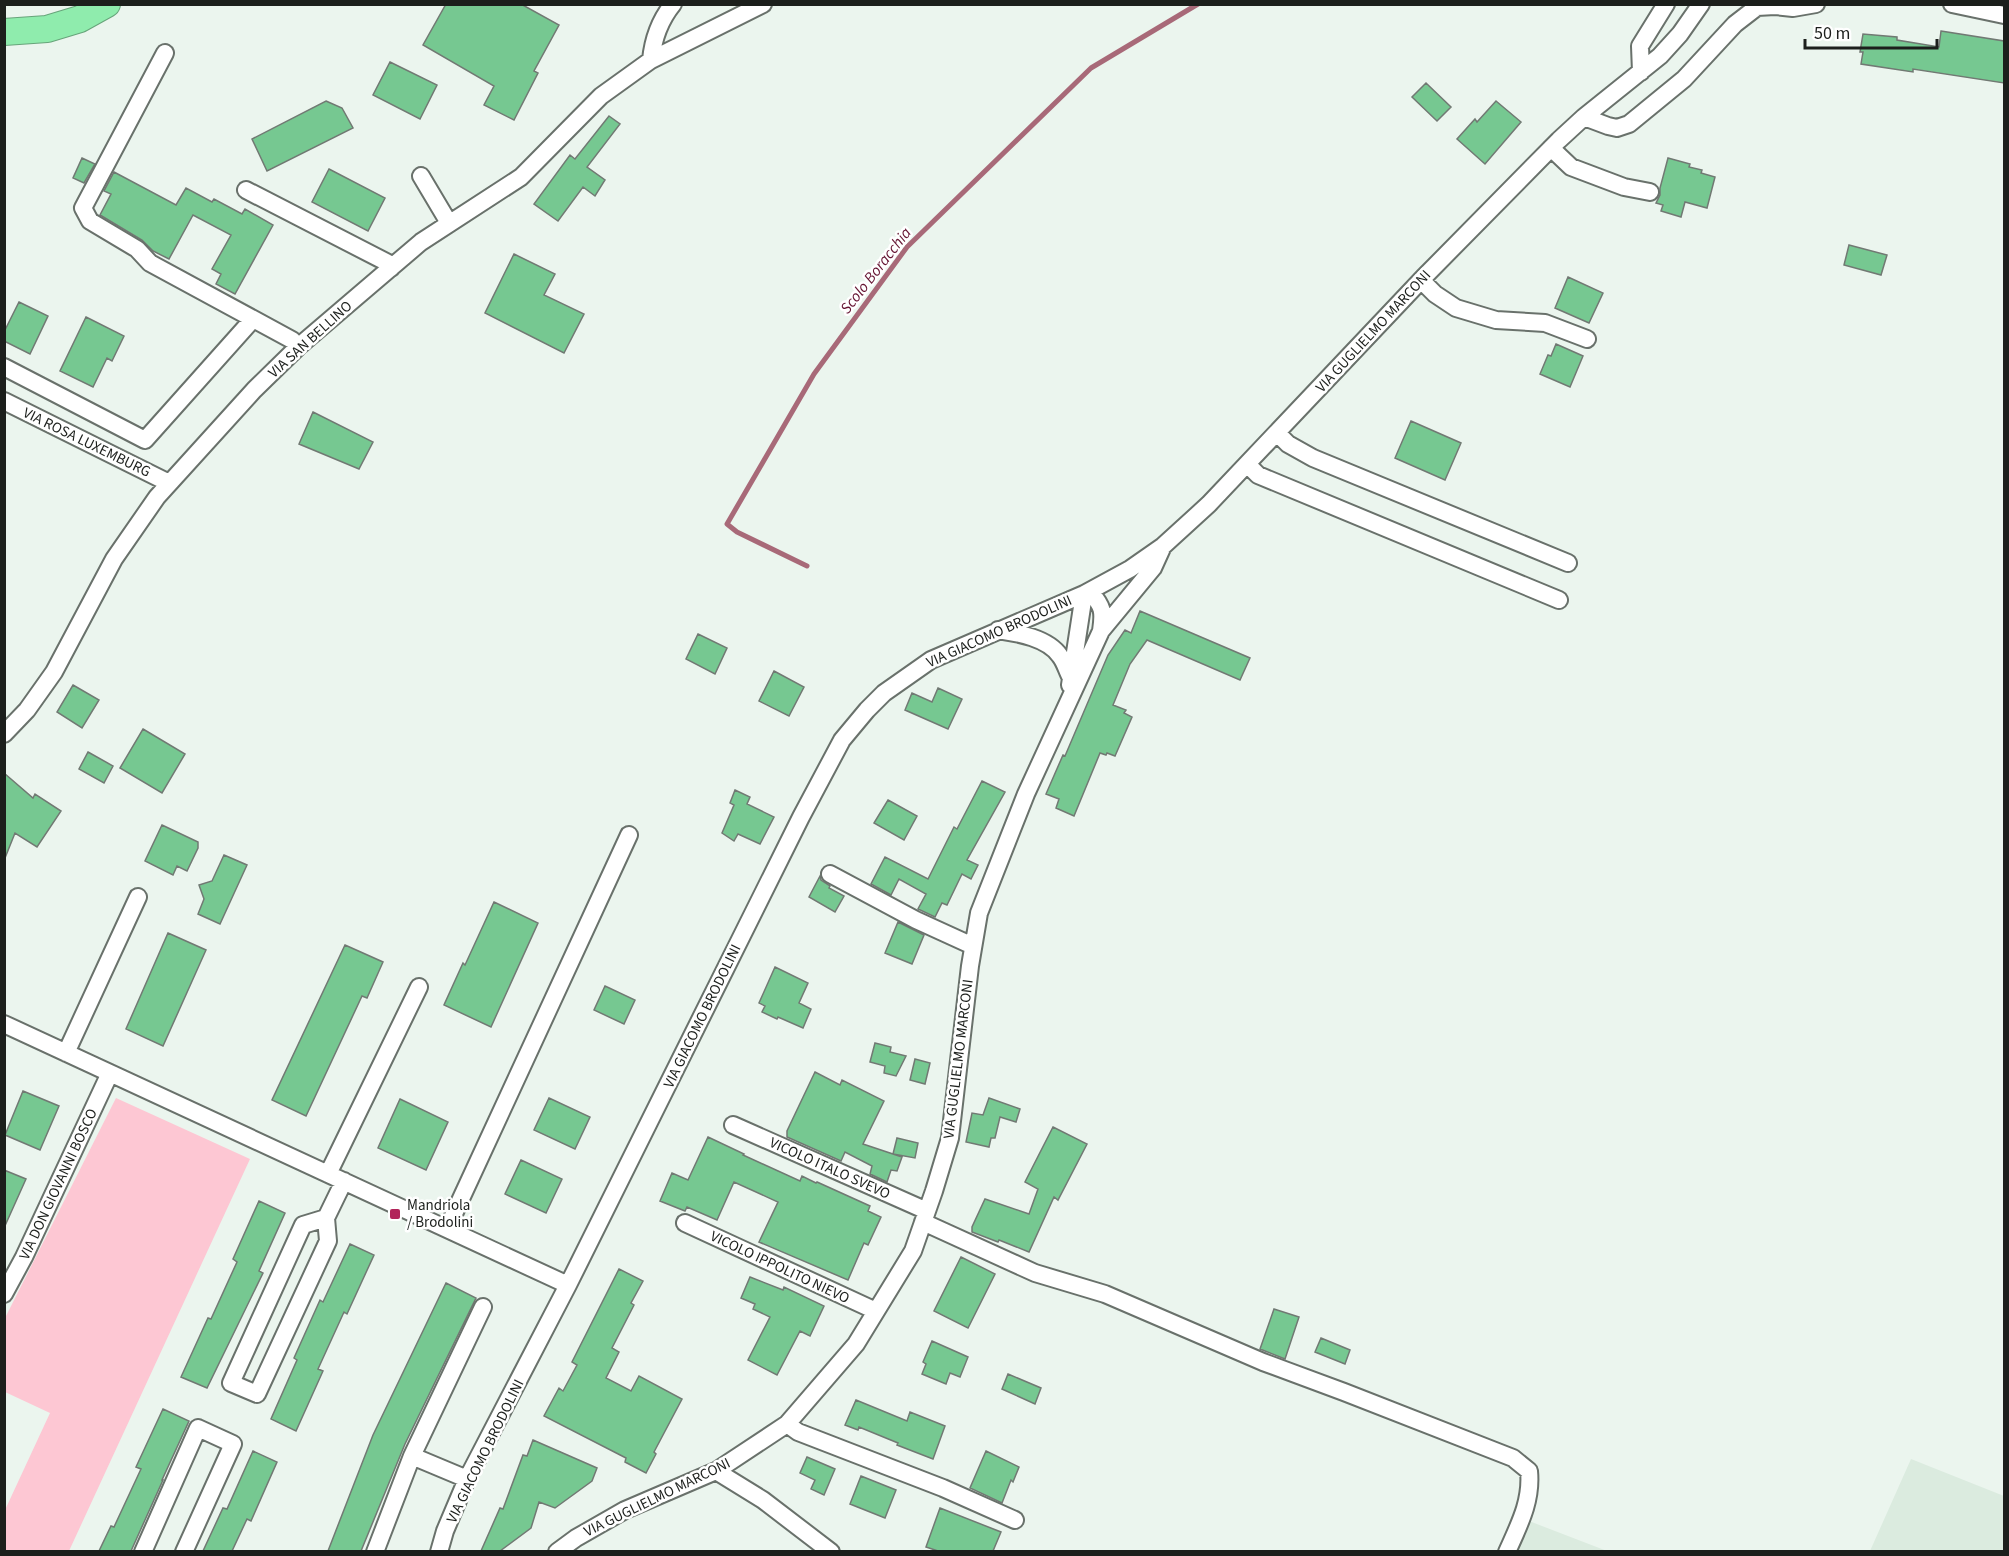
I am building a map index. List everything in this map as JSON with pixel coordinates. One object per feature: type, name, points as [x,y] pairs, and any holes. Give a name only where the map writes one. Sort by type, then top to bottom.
[{"type":"highway","points":[[4,18],[14,20],[76,4]]},
{"type":"highway","points":[[4,32],[47,29],[80,19],[107,4]]},
{"type":"street","points":[[651,60],[652,49],[663,16],[673,4]]},
{"type":"street","points":[[1641,72],[1640,46],[1666,4]]},
{"type":"street","name":"VIA GUGLIELMO MARCONI","points":[[1087,592],[1130,569],[1163,546],[1209,504],[1421,280],[1551,148],[1584,117],[1641,72],[1680,34],[1701,4]]},
{"type":"street","points":[[1584,117],[1617,128],[1629,124],[1684,80],[1735,24],[1757,8],[1775,6],[1792,8],[1816,4]]},
{"type":"street","points":[[1952,4],[2004,15]]},
{"type":"street","name":"VIA SAN BELLINO","points":[[4,734],[27,710],[54,672],[114,559],[157,497],[254,390],[298,346],[421,242],[521,177],[601,96],[651,60],[756,8]]},
{"type":"street","points":[[165,53],[83,208],[90,222],[137,249],[150,263],[292,340],[298,346]]},
{"type":"street","points":[[1551,148],[1570,167],[1624,187],[1650,192]]},
{"type":"street","points":[[421,176],[449,223]]},
{"type":"street","points":[[246,190],[392,265],[391,268]]},
{"type":"street","points":[[1421,280],[1435,294],[1456,308],[1496,320],[1545,323],[1587,339]]},
{"type":"street","points":[[4,367],[145,440],[253,319]]},
{"type":"street","name":"VIA ROSA LUXEMBURG","points":[[4,401],[169,483]]},
{"type":"street","points":[[73,435],[86,409]]},
{"type":"street","points":[[1277,432],[1288,444],[1313,458],[1568,562]]},
{"type":"street","points":[[1247,464],[1258,475],[1559,600]]},
{"type":"street","name":"VIA GUGLIELMO MARCONI","points":[[1101,631],[1153,568],[1163,546]]},
{"type":"street","name":"VIA GUGLIELMO MARCONI","points":[[557,1551],[624,1510],[716,1471],[787,1424],[824,1384],[856,1344],[912,1251],[950,1138],[979,913],[1026,794],[1101,631],[1104,613],[1100,603],[1087,592]]},
{"type":"street","name":"VIA GUGLIELMO MARCONI","points":[[1069,702],[1071,678],[1087,592]]},
{"type":"street","name":"VIA GIACOMO BRODOLINI","points":[[439,1551],[467,1479],[568,1285],[842,740],[867,710],[902,679],[931,660],[1087,592]]},
{"type":"street","points":[[997,630],[1027,635],[1044,643],[1059,654],[1071,678]]},
{"type":"street","points":[[447,1229],[629,835]]},
{"type":"street","points":[[830,874],[916,920],[973,946]]},
{"type":"street","points":[[66,1053],[138,897]]},
{"type":"street","points":[[328,1174],[419,987]]},
{"type":"street","points":[[4,1024],[568,1285]]},
{"type":"street","name":"VIA DON GIOVANNI BOSCO","points":[[4,1294],[24,1257],[110,1073]]},
{"type":"street","name":"VICOLO ITALO SVEVO","points":[[733,1125],[925,1217],[1035,1273],[1105,1294],[1263,1362],[1513,1458],[1529,1471],[1531,1485],[1528,1503],[1507,1551]]},
{"type":"street","points":[[326,1218],[303,1225],[231,1383],[257,1394],[328,1241],[326,1218],[344,1181]]},
{"type":"street","name":"VICOLO IPPOLITO NIEVO","points":[[685,1223],[876,1311]]},
{"type":"street","points":[[375,1551],[412,1455],[483,1307]]},
{"type":"street","points":[[787,1424],[798,1432],[943,1488],[1015,1520]]},
{"type":"street","points":[[143,1551],[198,1428],[233,1444],[184,1551]]},
{"type":"street","points":[[412,1455],[467,1479]]},
{"type":"street","points":[[716,1471],[763,1500],[831,1551]]},
{"type":"shaded area","points":[[116,1098],[250,1159],[69,1551],[5,1551],[5,1510],[50,1413],[5,1392],[5,1318]]},
{"type":"shaded area","points":[[1911,1459],[2004,1496],[2004,1551],[1870,1551]]},
{"type":"shaded area","points":[[1516,1516],[1607,1551],[1503,1552]]},
{"type":"building","points":[[446,4],[521,4],[559,25],[534,71],[538,73],[514,120],[484,105],[494,86],[423,45]]},
{"type":"building","points":[[1941,31],[2004,41],[2004,83],[1913,69],[1913,72],[1861,64],[1863,34],[1897,37],[1897,40],[1939,47]]},
{"type":"building","points":[[390,62],[437,85],[420,119],[373,95]]},
{"type":"building","points":[[1426,83],[1451,107],[1437,121],[1412,97]]},
{"type":"building","points":[[326,101],[342,108],[353,128],[267,171],[252,139]]},
{"type":"building","points":[[1496,101],[1521,122],[1485,164],[1457,139]]},
{"type":"building","points":[[609,116],[620,124],[587,167],[605,180],[595,196],[583,187],[558,221],[534,204],[570,155],[575,159]]},
{"type":"building","points":[[82,158],[95,164],[84,183],[73,178]]},
{"type":"building","points":[[1668,158],[1690,164],[1689,167],[1702,170],[1701,173],[1715,177],[1707,208],[1685,202],[1681,217],[1661,211],[1663,205],[1656,203],[1660,195]]},
{"type":"building","points":[[329,169],[385,198],[368,231],[312,202]]},
{"type":"building","points":[[114,172],[176,205],[186,188],[212,202],[214,199],[242,214],[245,209],[273,225],[235,294],[216,284],[221,274],[212,269],[231,235],[193,215],[169,259],[153,251],[142,240],[100,215],[111,194],[104,191]]},
{"type":"building","points":[[1849,245],[1887,255],[1881,275],[1844,265]]},
{"type":"building","points":[[514,254],[555,274],[544,295],[584,314],[564,353],[485,313]]},
{"type":"building","points":[[1568,277],[1603,293],[1589,323],[1555,308]]},
{"type":"building","points":[[19,302],[48,316],[30,354],[4,341],[4,332]]},
{"type":"building","points":[[86,317],[124,336],[112,361],[107,358],[93,387],[60,371]]},
{"type":"building","points":[[1556,344],[1583,356],[1570,387],[1540,374],[1548,355],[1551,356]]},
{"type":"building","points":[[313,412],[373,442],[359,469],[299,444]]},
{"type":"building","points":[[1411,421],[1461,443],[1445,480],[1395,458]]},
{"type":"building","points":[[1140,611],[1250,658],[1240,680],[1147,640],[1130,664],[1113,705],[1126,710],[1124,713],[1132,717],[1115,756],[1100,753],[1074,816],[1056,808],[1059,799],[1046,794],[1063,755],[1065,756],[1108,655],[1125,630],[1131,633]]},
{"type":"building","points":[[698,634],[727,648],[715,674],[686,659]]},
{"type":"building","points":[[774,671],[804,687],[789,716],[759,701]]},
{"type":"building","points":[[73,685],[99,700],[82,728],[57,712]]},
{"type":"building","points":[[938,688],[962,699],[948,729],[905,710],[912,693],[932,702]]},
{"type":"building","points":[[143,729],[185,754],[162,793],[120,768]]},
{"type":"building","points":[[88,752],[113,766],[104,783],[79,769]]},
{"type":"building","points":[[4,773],[33,798],[35,794],[61,811],[37,847],[15,833],[5,858]]},
{"type":"building","points":[[982,781],[1005,792],[967,860],[978,865],[971,879],[962,874],[947,905],[942,903],[935,917],[918,909],[926,894],[899,879],[891,895],[871,884],[885,857],[928,879],[954,827],[957,829]]},
{"type":"building","points":[[735,790],[750,797],[747,804],[774,817],[760,844],[738,834],[734,841],[722,833],[734,805],[730,803]]},
{"type":"building","points":[[888,800],[917,816],[904,840],[874,823]]},
{"type":"building","points":[[162,825],[198,842],[198,848],[187,871],[177,866],[173,875],[145,861]]},
{"type":"building","points":[[224,855],[247,865],[220,924],[198,914],[204,899],[199,885],[212,881]]},
{"type":"building","points":[[820,876],[821,880],[830,886],[829,888],[844,896],[835,912],[809,897]]},
{"type":"building","points":[[494,902],[538,923],[491,1027],[444,1005]]},
{"type":"building","points":[[898,922],[924,935],[912,964],[885,953]]},
{"type":"building","points":[[168,933],[206,950],[163,1046],[126,1029]]},
{"type":"building","points":[[345,945],[383,962],[367,998],[362,996],[306,1116],[272,1100]]},
{"type":"building","points":[[775,967],[808,983],[799,1003],[811,1009],[803,1028],[762,1012],[765,1006],[759,1003]]},
{"type":"building","points":[[605,986],[635,1000],[624,1024],[594,1010]]},
{"type":"building","points":[[875,1043],[891,1047],[890,1052],[906,1056],[896,1076],[884,1073],[885,1066],[870,1062]]},
{"type":"building","points":[[915,1059],[930,1063],[925,1084],[910,1080]]},
{"type":"building","points":[[815,1072],[840,1085],[842,1080],[884,1101],[863,1144],[902,1157],[897,1171],[891,1170],[887,1182],[870,1174],[872,1166],[845,1152],[841,1161],[787,1137],[787,1131]]},
{"type":"building","points":[[23,1091],[59,1106],[40,1150],[5,1135]]},
{"type":"building","points":[[549,1098],[590,1117],[575,1149],[534,1130]]},
{"type":"building","points":[[989,1098],[1020,1109],[1016,1122],[1000,1117],[995,1138],[991,1138],[989,1147],[966,1142],[972,1113],[983,1115]]},
{"type":"building","points":[[400,1099],[448,1122],[426,1170],[378,1148]]},
{"type":"building","points":[[1053,1127],[1087,1144],[1058,1200],[1054,1197],[1029,1252],[972,1232],[972,1227],[985,1199],[1029,1214],[1038,1189],[1025,1182]]},
{"type":"building","points":[[708,1137],[800,1181],[802,1176],[870,1206],[868,1211],[881,1217],[868,1245],[864,1243],[848,1280],[759,1242],[778,1202],[734,1182],[717,1220],[687,1207],[685,1211],[660,1201],[672,1173],[688,1180]]},
{"type":"building","points":[[897,1138],[918,1143],[915,1158],[893,1154]]},
{"type":"building","points":[[521,1160],[562,1179],[546,1213],[505,1194]]},
{"type":"building","points":[[4,1170],[26,1179],[4,1228]]},
{"type":"building","points":[[259,1201],[285,1213],[259,1271],[263,1273],[207,1388],[181,1377],[237,1262],[233,1259]]},
{"type":"building","points":[[350,1244],[374,1255],[318,1369],[323,1371],[296,1431],[271,1419],[297,1360],[294,1358],[320,1300],[323,1302]]},
{"type":"building","points":[[961,1257],[995,1274],[968,1328],[934,1311]]},
{"type":"building","points":[[619,1269],[643,1281],[631,1303],[634,1305],[612,1348],[619,1352],[606,1378],[631,1391],[639,1376],[682,1399],[654,1452],[656,1454],[646,1473],[625,1462],[626,1458],[544,1416],[559,1388],[563,1391],[577,1365],[572,1362]]},
{"type":"building","points":[[750,1277],[783,1290],[784,1287],[824,1306],[810,1336],[800,1331],[777,1375],[748,1360],[770,1317],[753,1309],[755,1304],[741,1298]]},
{"type":"building","points":[[446,1283],[476,1298],[405,1444],[361,1551],[328,1551],[373,1435]]},
{"type":"building","points":[[1274,1309],[1299,1317],[1285,1359],[1260,1349]]},
{"type":"building","points":[[1321,1338],[1350,1350],[1345,1364],[1315,1352]]},
{"type":"building","points":[[932,1341],[968,1357],[960,1377],[950,1373],[946,1384],[922,1374],[926,1364],[923,1362]]},
{"type":"building","points":[[1008,1374],[1041,1388],[1035,1404],[1002,1389]]},
{"type":"building","points":[[856,1400],[907,1421],[910,1412],[945,1426],[933,1459],[859,1427],[858,1430],[845,1425]]},
{"type":"building","points":[[163,1409],[189,1421],[131,1551],[99,1551],[111,1526],[114,1527],[141,1469],[136,1467]]},
{"type":"building","points":[[533,1440],[597,1468],[592,1481],[555,1508],[539,1502],[531,1528],[500,1551],[481,1551],[500,1508],[503,1509],[523,1455],[527,1456]]},
{"type":"building","points":[[253,1451],[277,1462],[251,1521],[247,1519],[232,1551],[203,1551],[223,1508],[227,1509]]},
{"type":"building","points":[[986,1451],[1019,1467],[1002,1503],[970,1488]]},
{"type":"building","points":[[807,1457],[835,1469],[824,1495],[811,1489],[815,1480],[800,1473]]},
{"type":"building","points":[[861,1476],[896,1490],[885,1518],[850,1504]]},
{"type":"building","points":[[940,1508],[1001,1532],[993,1551],[938,1551],[926,1547]]},
{"type":"waterway","name":"Scolo Boracchia","points":[[807,566],[737,532],[727,524],[814,374],[907,247],[1091,68],[1198,4]]},
{"type":"place","name":"Mandriola / Brodolini","points":[[395,1214]]}]
